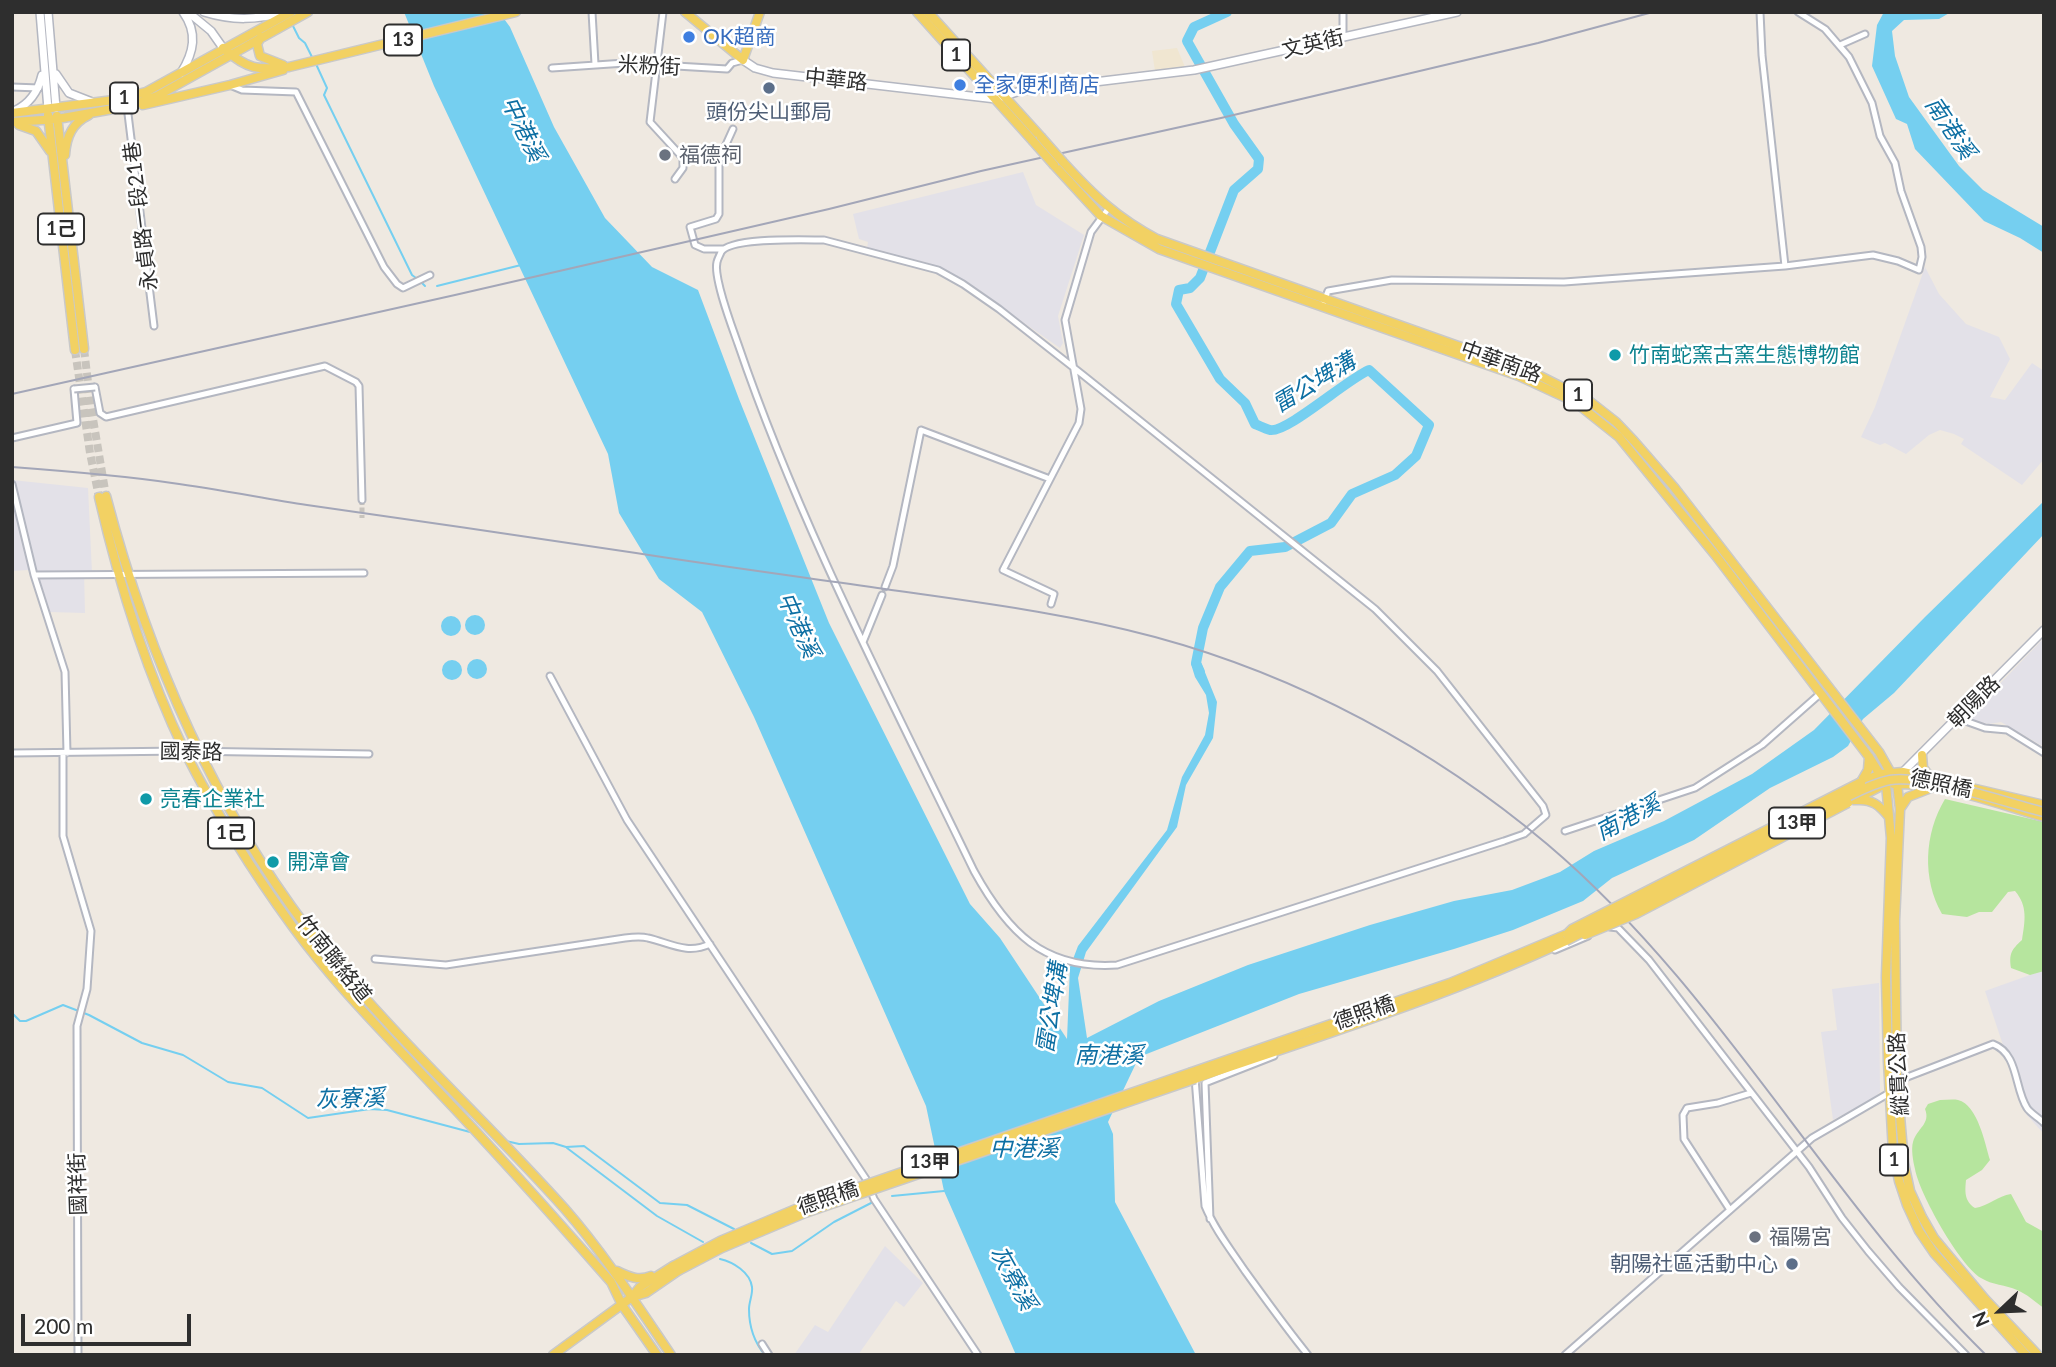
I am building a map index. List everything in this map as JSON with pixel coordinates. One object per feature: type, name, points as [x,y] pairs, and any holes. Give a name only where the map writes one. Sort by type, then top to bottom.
[{"type":"main road","name":"1","points":[[260,34],[288,12]]},
{"type":"main road","name":"1","points":[[12,113],[96,103],[130,102],[181,73],[308,12]]},
{"type":"main road","name":"13","points":[[227,51],[251,68],[259,70],[289,67],[516,12]]},
{"type":"main road","name":"中華路","points":[[685,12],[743,60]]},
{"type":"main road","points":[[743,60],[760,12]]},
{"type":"main road","name":"1","points":[[917,12],[1054,165],[1104,212]]},
{"type":"main road","name":"1","points":[[928,12],[1006,96],[1104,212]]},
{"type":"main road","points":[[260,34],[257,44],[260,56],[289,67]]},
{"type":"main road","name":"1","points":[[12,122],[53,120],[96,113],[157,96],[227,51]]},
{"type":"main road","name":"13","points":[[130,102],[230,85],[274,75],[289,67]]},
{"type":"main road","name":"1己","points":[[52,108],[53,154],[80,350],[63,172],[53,120]]},
{"type":"main road","points":[[63,172],[65,146],[70,132],[83,119],[96,113]]},
{"type":"main road","points":[[12,122],[36,131],[53,154]]},
{"type":"main road","name":"中華南路","points":[[1104,212],[1147,239],[1194,258],[1413,334],[1575,397],[1663,482],[1827,693]]},
{"type":"main road","name":"竹南聯絡道","points":[[657,1355],[622,1305],[611,1282],[506,1162],[463,1110],[376,1010],[309,930],[268,873],[199,753],[156,657],[103,496],[118,575],[148,664],[185,751],[240,849],[294,928],[346,991],[463,1110],[514,1155],[566,1210],[616,1271],[671,1355]]},
{"type":"main road","name":"1","points":[[1827,693],[1879,752]]},
{"type":"main road","name":"1","points":[[1827,693],[1869,757]]},
{"type":"main road","name":"縱貫公路","points":[[1879,752],[1895,779],[1900,809],[1886,977],[1893,1152],[1899,1181],[1915,1222],[1934,1253],[2014,1335],[2038,1355]]},
{"type":"main road","points":[[1922,755],[1923,768],[1930,777]]},
{"type":"main road","points":[[1861,782],[1868,770],[1869,757]]},
{"type":"main road","name":"縱貫公路","points":[[1869,757],[1886,784],[1891,838],[1897,1081],[1904,1163],[1910,1191],[1922,1217],[1947,1254],[2014,1335],[2026,1355]]},
{"type":"main road","points":[[1566,938],[1636,914],[1886,784],[1903,772],[1930,777],[2044,811]]},
{"type":"main road","points":[[1566,938],[1572,929],[1881,774],[2044,811]]},
{"type":"main road","name":"德照橋","points":[[676,1269],[805,1213],[1194,1075],[1464,986],[1882,782],[1915,780],[2044,811]]},
{"type":"main road","points":[[1900,809],[1908,797],[1932,787]]},
{"type":"main road","points":[[1854,800],[1869,799],[1889,817]]},
{"type":"main road","points":[[616,1271],[644,1279],[676,1269]]},
{"type":"main road","name":"13甲","points":[[553,1355],[632,1297],[646,1293],[676,1269]]},
{"type":"street","points":[[40,12],[52,108]]},
{"type":"street","points":[[12,113],[30,101],[48,68],[48,12]]},
{"type":"street","points":[[186,12],[211,31],[227,51]]},
{"type":"street","points":[[181,73],[192,53],[194,42],[186,12]]},
{"type":"street","points":[[204,12],[235,20],[251,20],[288,12]]},
{"type":"street","points":[[592,12],[595,64]]},
{"type":"street","points":[[663,12],[650,122],[683,158],[682,168],[675,179]]},
{"type":"street","points":[[1343,12],[1343,37]]},
{"type":"street","name":"文英街","points":[[1006,96],[1020,90],[1195,70],[1457,12]]},
{"type":"street","points":[[1760,12],[1762,55],[1785,266]]},
{"type":"street","points":[[1323,303],[1328,291],[1392,280],[1564,282],[1785,266],[1872,256],[1898,261],[1919,270],[1922,257],[1920,247],[1901,191],[1895,163],[1880,136],[1872,103],[1840,45],[1825,29],[1798,12]]},
{"type":"street","points":[[1840,45],[1865,34]]},
{"type":"street","name":"米粉街","points":[[552,68],[595,64],[656,64],[727,69],[732,62],[743,60]]},
{"type":"street","name":"中華路","points":[[743,60],[755,68],[772,73],[996,99],[1006,96]]},
{"type":"street","points":[[48,68],[69,93],[96,103]]},
{"type":"street","points":[[230,85],[242,90],[296,92],[384,267],[403,288],[430,275]]},
{"type":"street","name":"永貞路一段21巷","points":[[132,86],[128,114],[154,326]]},
{"type":"street","points":[[12,87],[39,88]]},
{"type":"street","points":[[723,250],[704,249],[695,245],[690,227],[716,219],[719,214],[719,160],[733,129]]},
{"type":"street","points":[[1051,604],[1054,594],[1003,570],[1079,423],[1082,409],[1065,320],[1091,232],[1104,212]]},
{"type":"street","points":[[824,240],[938,270],[963,284],[1072,366],[1375,610],[1437,671],[1543,806],[1546,815],[1524,834],[1504,841],[1117,965],[1084,964],[1032,945],[1012,929],[987,895],[824,563],[755,394],[717,275],[717,262],[723,250],[739,243],[824,240]]},
{"type":"street","points":[[12,438],[77,423],[74,389],[95,387],[100,413],[106,417],[325,366],[359,386],[362,499]]},
{"type":"street","points":[[885,587],[892,566],[921,430],[1050,479]]},
{"type":"street","name":"國祥街","points":[[12,484],[34,575],[65,672],[63,836],[91,931],[87,989],[77,1026],[78,1355]]},
{"type":"street","points":[[34,575],[364,573]]},
{"type":"street","points":[[863,642],[882,595]]},
{"type":"street","name":"朝陽路","points":[[1903,772],[2044,630]]},
{"type":"street","points":[[550,676],[627,820],[866,1179],[876,1202],[978,1355]]},
{"type":"street","points":[[1565,831],[1695,788],[1762,745],[1827,693]]},
{"type":"street","points":[[1957,718],[1985,728],[2007,730],[2044,753]]},
{"type":"street","name":"國泰路","points":[[12,753],[185,751],[369,754]]},
{"type":"street","points":[[1879,752],[1891,765],[1903,772]]},
{"type":"street","points":[[1207,1205],[1205,1083],[1319,1038],[1446,995],[1611,927],[1618,928],[1636,945],[1809,1167],[1842,1218],[1868,1251],[1899,1287],[1966,1355]]},
{"type":"street","points":[[375,959],[446,965],[645,937],[682,950],[710,944]]},
{"type":"street","points":[[1566,1355],[1812,1138],[1891,1094],[1897,1081],[1993,1044],[2012,1062],[2027,1108],[2044,1123]]},
{"type":"street","points":[[1194,1075],[1210,1219],[1308,1355]]},
{"type":"street","points":[[1730,1210],[1684,1139],[1683,1115],[1687,1108],[1718,1103],[1751,1093]]},
{"type":"street","points":[[762,1344],[769,1355]]},
{"type":"shaded area","points":[[1177,48],[1185,67],[1155,71],[1152,51]]},
{"type":"shaded area","points":[[1023,172],[1036,205],[1084,235],[1058,316],[1063,343],[1060,348],[961,279],[928,263],[867,248],[868,242],[859,239],[853,214]]},
{"type":"shaded area","points":[[1925,267],[1939,294],[1966,324],[1999,337],[2010,359],[1990,397],[2005,400],[2032,363],[2044,371],[2044,459],[2022,485],[1961,444],[1964,439],[1954,434],[1940,430],[1929,435],[1906,454],[1885,443],[1880,445],[1861,437],[1875,407]]},
{"type":"shaded area","points":[[12,480],[88,488],[92,573],[84,572],[85,613],[49,612],[37,577],[28,570],[12,571]]},
{"type":"shaded area","points":[[2044,638],[2044,747],[2001,722],[1989,724],[1966,719]]},
{"type":"shaded area","points":[[2044,970],[2044,1134],[2026,1114],[1985,991]]},
{"type":"shaded area","points":[[1879,983],[1880,1092],[1873,1099],[1833,1120],[1821,1032],[1837,1030],[1832,989]]},
{"type":"shaded area","points":[[885,1246],[923,1283],[904,1307],[896,1301],[858,1355],[794,1355],[815,1325],[828,1332]]},
{"type":"green space","points":[[1945,799],[2044,822],[2044,971],[2030,975],[2011,968],[2011,956],[2022,940],[2025,920],[2022,902],[2015,891],[2008,892],[1992,912],[1979,912],[1967,917],[1942,914],[1931,886],[1928,856],[1933,827]]},
{"type":"green space","points":[[1940,1100],[1965,1103],[1976,1117],[1986,1145],[1990,1160],[1982,1170],[1966,1180],[1969,1202],[1975,1208],[2011,1194],[2026,1222],[2044,1232],[2044,1308],[2021,1292],[1994,1284],[1972,1271],[1952,1245],[1932,1211],[1918,1180],[1912,1148],[1926,1119],[1925,1109],[1928,1104]]},
{"type":"water","name":"中港溪","points":[[404,12],[499,12],[510,27],[554,127],[605,218],[652,267],[698,290],[829,623],[970,904],[1000,938],[1067,1039],[1070,967],[1078,946],[1167,830],[1182,777],[1205,735],[1209,713],[1206,695],[1191,664],[1194,657],[1200,660],[1217,702],[1213,738],[1186,785],[1177,827],[1086,952],[1078,978],[1087,1038],[1159,1001],[1248,965],[1454,901],[1512,890],[1560,872],[1594,851],[1664,821],[1752,774],[1814,730],[2044,501],[2044,534],[1894,693],[1863,719],[1848,746],[1833,757],[1770,788],[1694,840],[1612,878],[1583,901],[1513,930],[1299,994],[1139,1057],[1108,1122],[1113,1134],[1115,1202],[1196,1355],[1016,1355],[944,1191],[926,1106],[754,717],[702,612],[659,579],[619,513],[608,454],[434,86]]},
{"type":"water","name":"南港溪","points":[[1884,12],[1951,12],[1939,19],[1904,20],[1892,31],[1895,56],[1909,97],[1959,166],[1983,190],[2044,227],[2044,253],[1984,221],[1915,149],[1907,124],[1896,119],[1872,66],[1877,25]]},
{"type":"water","points":[[475,615],[482,618],[485,625],[482,632],[475,635],[468,632],[465,625],[468,618]]},
{"type":"water","points":[[451,616],[458,619],[461,626],[458,633],[451,636],[444,633],[441,626],[444,619]]},
{"type":"water","points":[[477,659],[484,662],[487,669],[484,676],[477,679],[470,676],[467,669],[470,662]]},
{"type":"water","points":[[452,660],[459,663],[462,670],[459,677],[452,680],[445,677],[442,670],[445,663]]},
{"type":"waterway","name":"雷公埤溝","points":[[1200,672],[1196,663],[1203,628],[1220,587],[1250,551],[1285,547],[1331,523],[1352,494],[1395,475],[1416,456],[1429,425],[1369,370],[1278,429],[1270,430],[1255,424],[1245,403],[1220,379],[1176,304],[1179,290],[1190,288],[1200,278],[1234,190],[1258,169],[1259,159],[1234,124],[1187,41],[1194,27],[1227,12]]},
{"type":"waterway","points":[[293,26],[313,59]]},
{"type":"waterway","points":[[316,64],[327,88],[324,95],[412,275],[416,278]]},
{"type":"waterway","points":[[437,286],[521,265]]},
{"type":"waterway","points":[[420,281],[425,286]]},
{"type":"waterway","name":"灰寮溪","points":[[12,1013],[20,1021],[26,1021],[63,1005],[89,1015],[142,1043],[183,1055],[228,1082],[262,1088],[308,1118],[370,1109],[387,1110],[470,1132]]},
{"type":"waterway","name":"灰寮溪","points":[[506,1141],[519,1144],[584,1146],[660,1203],[687,1205],[734,1229]]},
{"type":"waterway","points":[[567,1148],[657,1216],[703,1242]]},
{"type":"waterway","name":"灰寮溪","points":[[892,1196],[944,1191]]},
{"type":"waterway","name":"灰寮溪","points":[[751,1243],[772,1254],[792,1251],[834,1222],[873,1202]]},
{"type":"waterway","points":[[720,1259],[740,1268],[751,1282],[750,1322],[755,1339],[765,1355]]},
{"type":"tunnel","points":[[84,349],[106,496]]},
{"type":"tunnel","points":[[75,350],[99,497]]},
{"type":"tunnel","points":[[362,500],[362,518]]},
{"type":"railway","points":[[12,394],[1221,118],[1538,43],[1653,12]]},
{"type":"railway","points":[[12,467],[112,475],[189,485],[307,505],[1054,615],[1155,637],[1209,653],[1312,694],[1362,719],[1458,777],[1547,844],[1609,901],[1666,963],[1719,1028],[1874,1229],[1928,1294],[1986,1355]]},
{"type":"place","name":"OK超商","points":[[689,37]]},
{"type":"place","name":"全家便利商店","points":[[960,85]]},
{"type":"place","name":"頭份尖山郵局","points":[[769,88]]},
{"type":"place","name":"福德祠","points":[[665,155]]},
{"type":"place","name":"竹南蛇窯古窯生態博物館","points":[[1615,355]]},
{"type":"place","name":"亮春企業社","points":[[146,799]]},
{"type":"place","name":"開漳會","points":[[273,862]]},
{"type":"place","name":"福陽宮","points":[[1755,1237]]},
{"type":"place","name":"朝陽社區活動中心","points":[[1792,1264]]}]
